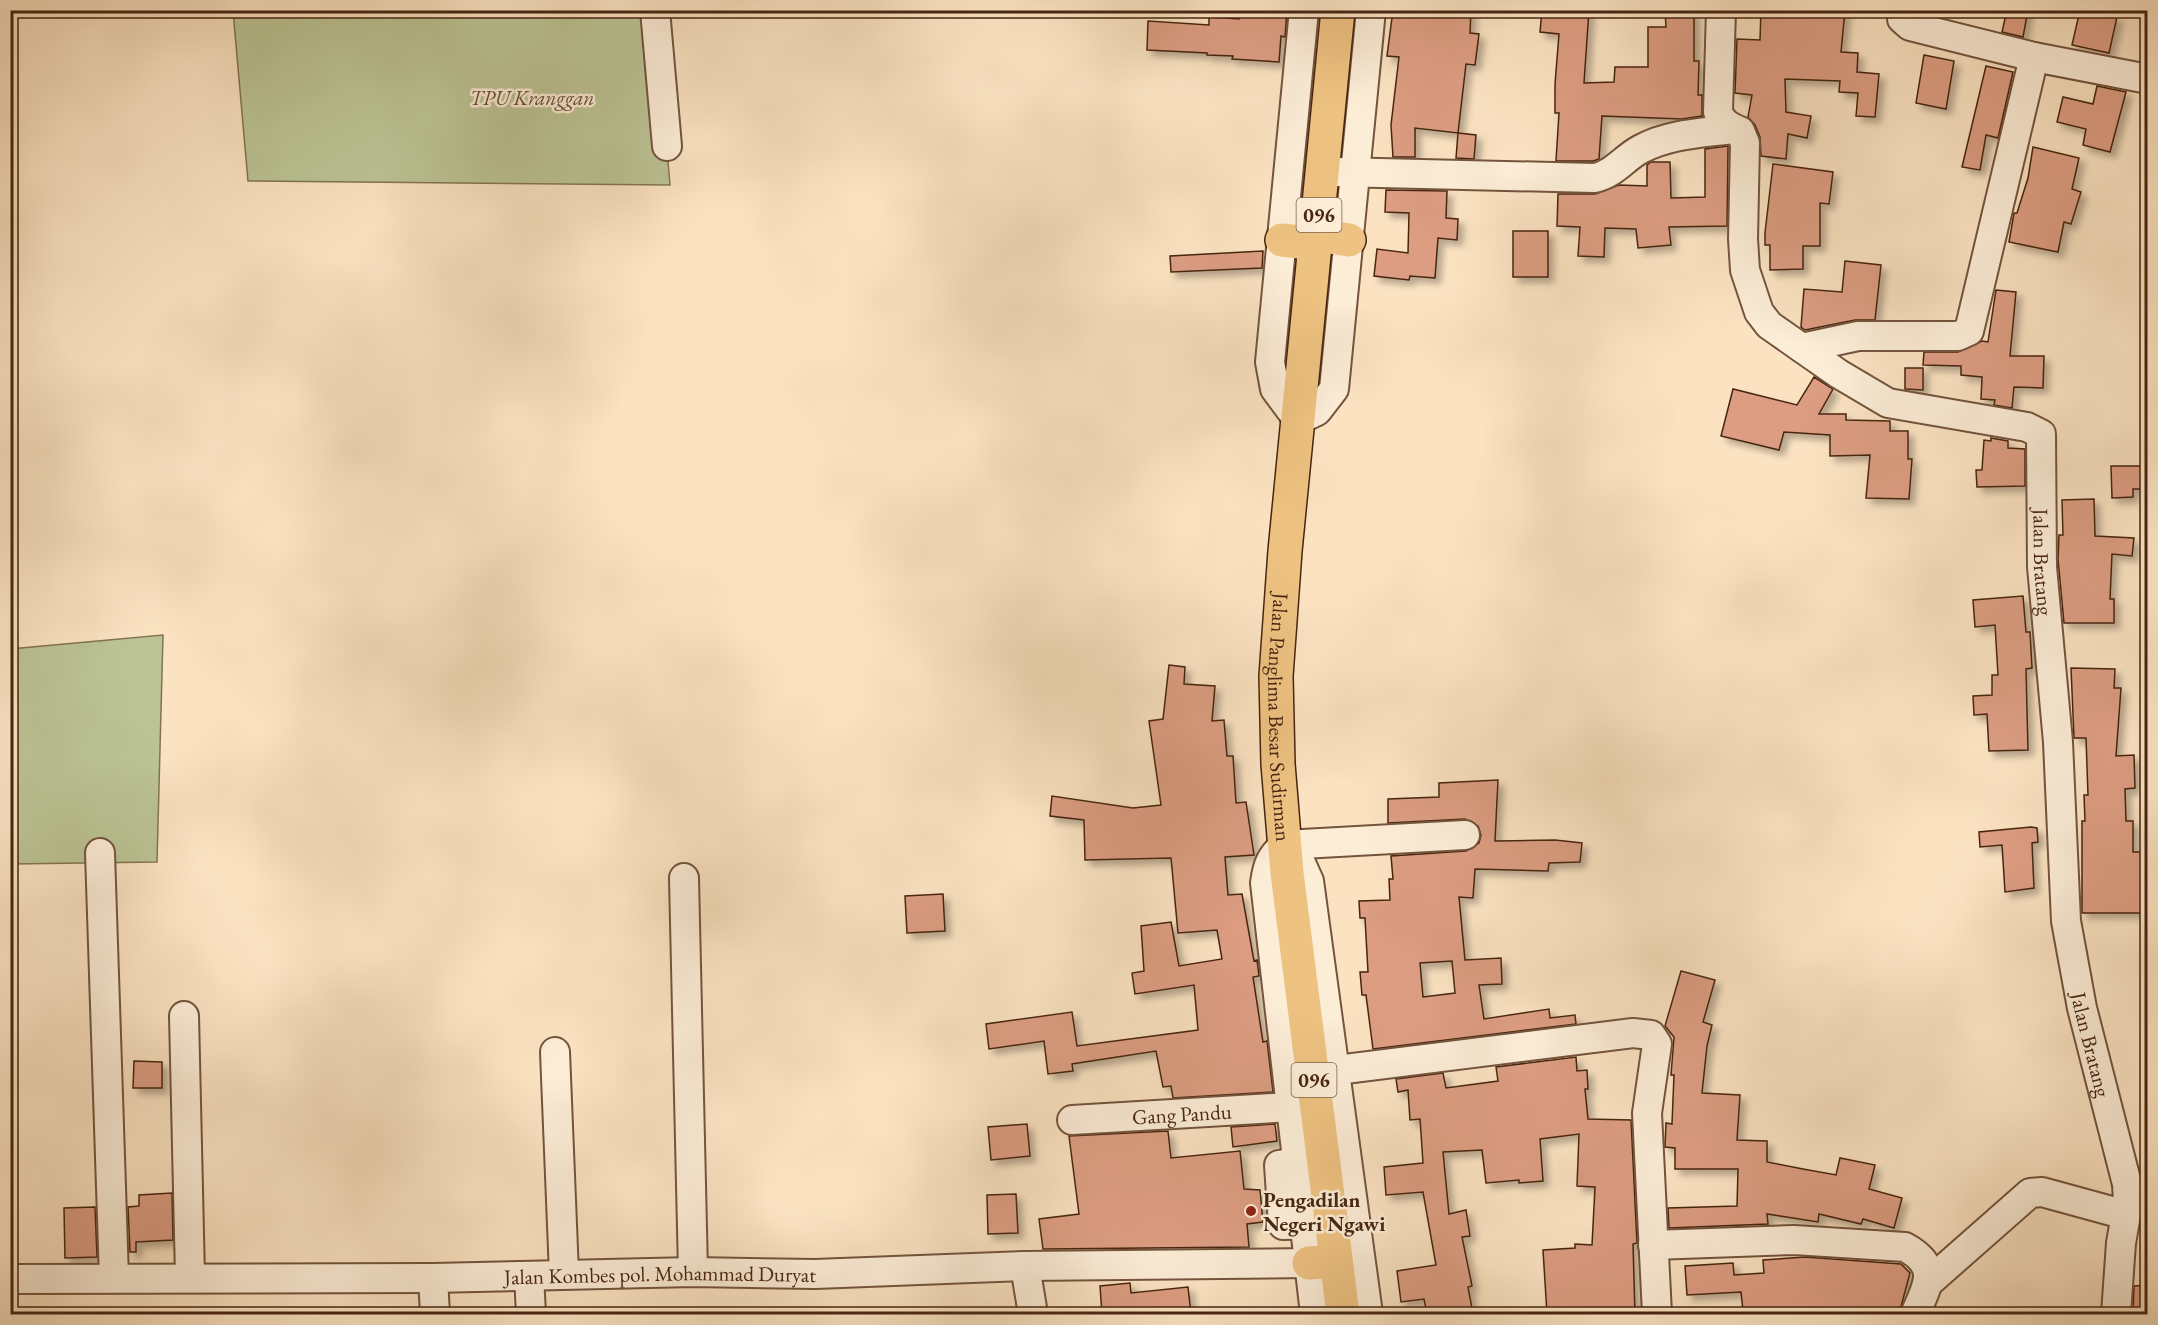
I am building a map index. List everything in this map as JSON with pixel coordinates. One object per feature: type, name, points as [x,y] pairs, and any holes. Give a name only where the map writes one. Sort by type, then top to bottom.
[{"type":"main road","name":"Jalan Panglima Besar Sudirman","points":[[1338,10],[1285,551],[1277,658],[1278,764],[1284,845],[1289,982],[1325,1071],[1311,1161],[1323,1262],[1343,1314]]},
{"type":"main road","points":[[1282,240],[1349,240]]},
{"type":"street","points":[[655,10],[667,146]]},
{"type":"street","points":[[1304,10],[1270,363],[1272,378],[1280,399],[1298,420],[1317,411],[1334,389],[1371,10]]},
{"type":"street","name":"Jalan Bratang","points":[[1721,10],[1717,107],[1720,119],[1732,129],[1740,131],[1745,143],[1743,239],[1745,270],[1753,295],[1769,325],[1854,384],[1888,403],[2027,427],[2041,434],[2042,567],[2058,742],[2066,921],[2082,1008],[2127,1184],[2116,1314]]},
{"type":"street","points":[[1902,10],[1902,19],[1910,26],[2034,57],[2148,79]]},
{"type":"street","points":[[1802,348],[1858,336],[1958,336],[1969,331],[2034,57]]},
{"type":"street","points":[[1323,172],[1595,178],[1607,174],[1639,150],[1661,141],[1732,129]]},
{"type":"street","points":[[1284,845],[1465,835]]},
{"type":"street","points":[[1284,845],[1294,850],[1309,881],[1325,1071],[1368,1314]]},
{"type":"street","points":[[100,853],[114,1278]]},
{"type":"street","points":[[684,878],[693,1272]]},
{"type":"street","points":[[1289,982],[1291,1107],[1311,1161],[1279,1165],[1283,1225],[1318,1224]]},
{"type":"street","points":[[184,1016],[190,1277]]},
{"type":"street","points":[[1325,1071],[1622,1035],[1651,1035],[1657,1044],[1647,1113],[1657,1314]]},
{"type":"street","points":[[555,1052],[564,1274]]},
{"type":"street","name":"Gang Pandu","points":[[1072,1120],[1291,1107]]},
{"type":"street","points":[[1915,1314],[1929,1282],[2030,1193],[2042,1192],[2126,1215]]},
{"type":"street","points":[[1653,1245],[1794,1240],[1905,1246],[1917,1253],[1925,1263],[1929,1282]]},
{"type":"street","points":[[1316,1314],[1323,1262]]},
{"type":"street","name":"Jalan Kombes pol. Mohammad Duryat","points":[[10,1279],[434,1278],[693,1272],[815,1274],[1025,1266],[1323,1262]]},
{"type":"street","points":[[1025,1266],[1033,1314]]},
{"type":"street","points":[[529,1276],[531,1314]]},
{"type":"street","points":[[434,1278],[435,1314]]},
{"type":"green space","name":"TPU Kranggan","points":[[233,11],[655,11],[670,185],[248,181]]},
{"type":"green space","points":[[163,635],[157,862],[11,864],[10,649]]},
{"type":"building","points":[[1240,10],[1287,10],[1285,37],[1281,36],[1279,62],[1232,59],[1233,56],[1207,55],[1207,53],[1147,50],[1148,21],[1209,25],[1209,17],[1239,19]]},
{"type":"building","points":[[1393,10],[1471,10],[1470,33],[1479,34],[1475,65],[1466,64],[1458,133],[1415,128],[1415,157],[1393,157],[1391,125],[1399,57],[1387,56]]},
{"type":"building","points":[[1542,10],[1589,10],[1584,83],[1614,82],[1615,67],[1648,67],[1648,27],[1666,27],[1665,10],[1694,10],[1694,61],[1699,61],[1698,95],[1702,95],[1702,116],[1682,119],[1602,116],[1599,159],[1556,161],[1559,113],[1555,113],[1555,84],[1559,34],[1540,32]]},
{"type":"building","points":[[1761,10],[1845,10],[1841,52],[1858,53],[1857,72],[1879,74],[1875,117],[1856,116],[1858,93],[1839,92],[1840,81],[1785,79],[1786,112],[1811,116],[1807,138],[1788,134],[1786,159],[1761,156],[1760,137],[1755,125],[1748,117],[1752,95],[1735,93],[1737,39],[1760,40]]},
{"type":"building","points":[[2007,10],[2028,10],[2023,37],[2002,32]]},
{"type":"building","points":[[2080,10],[2117,17],[2109,53],[2072,45]]},
{"type":"building","points":[[1924,55],[1954,61],[1946,109],[1916,103]]},
{"type":"building","points":[[1986,66],[2013,72],[1998,138],[1986,135],[1980,170],[1962,167]]},
{"type":"building","points":[[2097,86],[2126,92],[2110,152],[2083,145],[2086,129],[2057,122],[2063,97],[2093,104]]},
{"type":"building","points":[[1458,133],[1476,135],[1474,159],[1456,158]]},
{"type":"building","points":[[1728,146],[1727,226],[1669,227],[1671,245],[1638,248],[1636,229],[1605,228],[1604,257],[1578,256],[1580,227],[1557,226],[1558,194],[1595,194],[1619,185],[1647,186],[1647,165],[1651,162],[1670,162],[1671,198],[1705,197],[1705,149]]},
{"type":"building","points":[[2033,147],[2079,158],[2072,189],[2081,192],[2071,224],[2064,222],[2058,252],[2009,242],[2014,213],[2017,213],[2028,178]]},
{"type":"building","points":[[1773,164],[1833,172],[1829,204],[1820,203],[1820,246],[1803,246],[1803,269],[1770,270],[1770,245],[1765,245],[1765,233]]},
{"type":"building","points":[[1386,190],[1447,191],[1446,218],[1458,219],[1457,240],[1438,238],[1435,278],[1410,276],[1409,280],[1374,276],[1377,249],[1408,253],[1409,213],[1385,212]]},
{"type":"building","points":[[1513,231],[1548,231],[1548,277],[1513,277]]},
{"type":"building","points":[[1263,251],[1262,268],[1171,272],[1170,256]]},
{"type":"building","points":[[1845,261],[1881,265],[1875,320],[1855,320],[1805,330],[1801,327],[1804,289],[1842,292]]},
{"type":"building","points":[[1996,290],[2016,292],[2010,356],[2044,356],[2043,388],[2014,387],[2012,408],[1994,405],[1995,400],[1981,399],[1982,377],[1961,375],[1961,366],[1923,365],[1924,352],[1958,352],[1982,341],[1988,342]]},
{"type":"building","points":[[1905,368],[1923,368],[1923,390],[1905,389]]},
{"type":"building","points":[[1814,377],[1833,389],[1819,414],[1846,414],[1846,420],[1890,421],[1890,431],[1908,431],[1908,459],[1912,459],[1909,499],[1866,498],[1870,455],[1830,456],[1830,435],[1784,432],[1779,450],[1721,436],[1733,389],[1797,405]]},
{"type":"building","points":[[1991,438],[2008,441],[2008,448],[2025,449],[2025,486],[1977,487],[1976,470],[1982,470],[1984,440],[1991,441]]},
{"type":"building","points":[[2111,466],[2143,466],[2143,489],[2133,489],[2133,497],[2112,498]]},
{"type":"building","points":[[2094,499],[2095,536],[2134,538],[2132,556],[2112,554],[2110,599],[2114,599],[2114,623],[2064,623],[2058,559],[2059,535],[2063,535],[2062,500]]},
{"type":"building","points":[[2023,596],[2026,632],[2030,632],[2032,668],[2026,669],[2028,750],[1989,751],[1987,714],[1974,715],[1973,696],[1992,695],[1992,675],[1998,675],[1995,625],[1975,627],[1973,600]]},
{"type":"building","points":[[1169,665],[1185,667],[1184,684],[1215,686],[1212,721],[1224,720],[1227,756],[1233,756],[1236,803],[1246,802],[1254,855],[1225,857],[1228,895],[1242,894],[1254,961],[1257,960],[1259,976],[1253,977],[1263,1042],[1267,1041],[1273,1092],[1173,1098],[1171,1086],[1163,1087],[1156,1051],[1072,1064],[1073,1071],[1048,1074],[1044,1041],[989,1049],[986,1024],[1072,1012],[1077,1046],[1198,1030],[1194,985],[1135,994],[1132,973],[1144,971],[1141,926],[1171,922],[1179,966],[1222,959],[1217,930],[1178,933],[1171,858],[1085,860],[1084,820],[1050,816],[1052,796],[1133,808],[1161,805],[1149,721],[1163,719]]},
{"type":"building","points":[[2071,668],[2115,669],[2114,688],[2121,688],[2116,756],[2134,755],[2135,788],[2125,789],[2126,821],[2133,821],[2133,852],[2146,852],[2148,913],[2082,913],[2082,821],[2085,821],[2084,795],[2088,795],[2086,738],[2074,738]]},
{"type":"building","points":[[1498,780],[1495,841],[1555,840],[1582,843],[1580,862],[1549,863],[1548,871],[1475,869],[1473,898],[1459,897],[1465,960],[1501,958],[1502,984],[1479,985],[1484,1019],[1549,1009],[1550,1018],[1575,1015],[1576,1024],[1373,1049],[1366,995],[1362,995],[1360,972],[1368,972],[1365,918],[1360,918],[1359,901],[1390,900],[1389,879],[1393,879],[1391,856],[1466,851],[1479,843],[1481,835],[1478,826],[1465,819],[1388,823],[1388,799],[1439,797],[1439,783]],"holes":[[[1452,961],[1455,993],[1423,997],[1420,963]]]},
{"type":"building","points":[[2037,828],[2038,842],[2032,843],[2034,888],[2005,892],[2002,845],[1980,847],[1979,832]]},
{"type":"building","points":[[943,894],[945,931],[907,933],[905,896]]},
{"type":"building","points":[[1681,971],[1715,980],[1703,1022],[1712,1025],[1707,1046],[1702,1093],[1740,1095],[1737,1140],[1767,1141],[1767,1162],[1836,1175],[1840,1158],[1875,1165],[1869,1189],[1902,1198],[1894,1228],[1863,1219],[1861,1224],[1819,1214],[1818,1222],[1767,1214],[1768,1224],[1669,1228],[1668,1208],[1737,1206],[1738,1169],[1675,1169],[1675,1148],[1665,1147],[1666,1123],[1672,1124],[1674,1075],[1671,1075],[1674,1037],[1665,1026]]},
{"type":"building","points":[[1576,1057],[1577,1071],[1587,1070],[1588,1089],[1585,1089],[1588,1119],[1631,1120],[1637,1243],[1633,1244],[1635,1314],[1547,1314],[1543,1250],[1575,1248],[1575,1244],[1592,1245],[1595,1187],[1577,1186],[1579,1134],[1540,1139],[1543,1181],[1519,1183],[1519,1180],[1486,1183],[1482,1150],[1443,1152],[1449,1214],[1466,1210],[1470,1236],[1462,1237],[1472,1286],[1468,1287],[1473,1314],[1427,1314],[1424,1299],[1401,1302],[1397,1271],[1436,1265],[1423,1192],[1386,1195],[1384,1167],[1423,1163],[1420,1119],[1410,1120],[1408,1090],[1398,1092],[1396,1079],[1443,1073],[1446,1088],[1498,1081],[1496,1067]]},
{"type":"building","points":[[134,1061],[162,1062],[162,1088],[133,1088]]},
{"type":"building","points":[[1027,1124],[1030,1156],[991,1160],[988,1127]]},
{"type":"building","points":[[1275,1124],[1277,1141],[1233,1147],[1231,1127]]},
{"type":"building","points":[[1168,1131],[1171,1158],[1240,1151],[1244,1189],[1260,1190],[1263,1222],[1247,1224],[1249,1247],[1043,1249],[1039,1219],[1079,1214],[1069,1136]]},
{"type":"building","points":[[172,1193],[173,1240],[136,1242],[136,1252],[130,1252],[128,1207],[139,1206],[139,1195]]},
{"type":"building","points":[[1016,1194],[1018,1233],[988,1234],[987,1195]]},
{"type":"building","points":[[95,1207],[97,1257],[65,1258],[64,1208]]},
{"type":"building","points":[[1805,1257],[1901,1264],[1910,1273],[1899,1314],[1872,1314],[1834,1308],[1833,1314],[1766,1314],[1766,1308],[1743,1311],[1741,1292],[1687,1295],[1685,1266],[1733,1263],[1734,1275],[1764,1273],[1763,1260]]},
{"type":"building","points":[[1130,1283],[1131,1293],[1188,1287],[1191,1314],[1102,1314],[1100,1286]]},
{"type":"building","points":[[2148,1285],[2148,1314],[2133,1314],[2134,1286]]},
{"type":"place","name":"Pengadilan Negeri Ngawi","points":[[1251,1211]]}]
